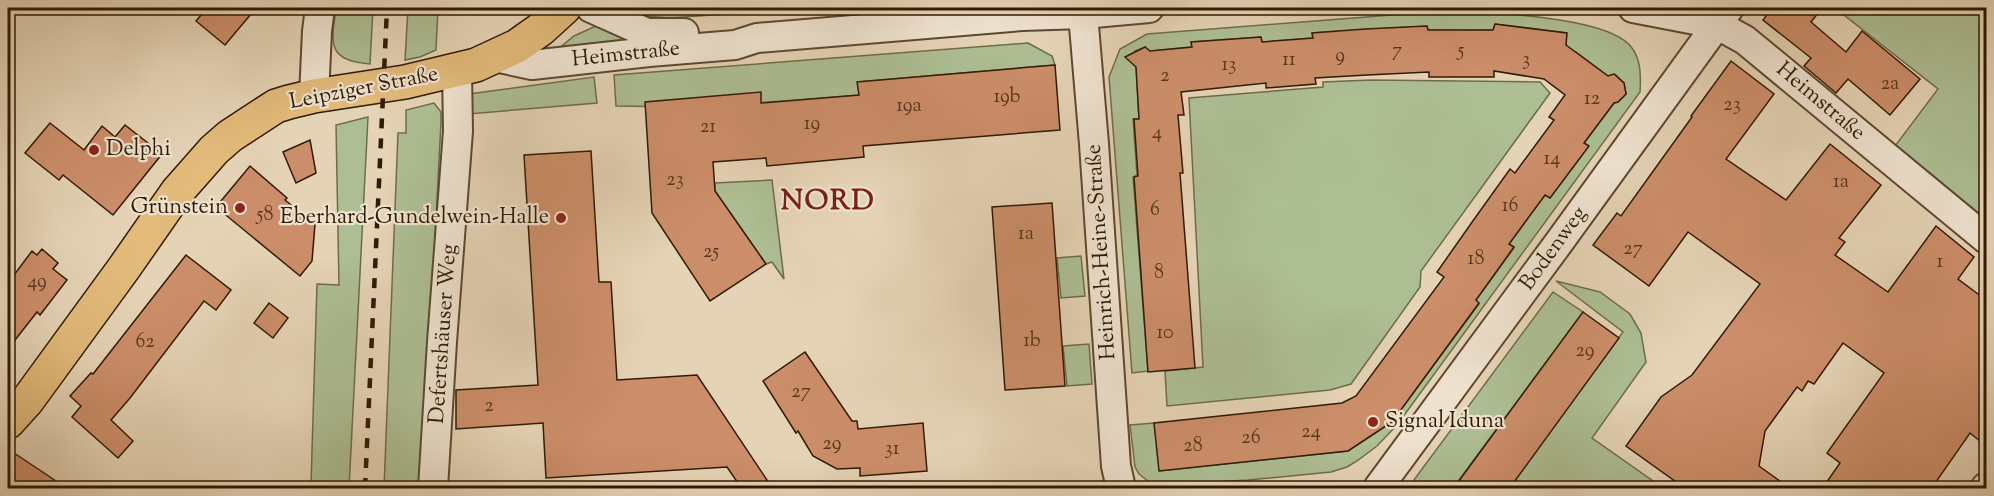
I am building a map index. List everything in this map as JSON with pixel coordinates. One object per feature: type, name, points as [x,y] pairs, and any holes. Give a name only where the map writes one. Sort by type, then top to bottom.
[{"type":"main road","name":"Leipziger Straße","points":[[8,422],[27,401],[177,192],[214,150],[249,123],[276,106],[314,96],[405,82],[457,71],[517,46],[564,8]]},
{"type":"street","points":[[314,96],[320,8]]},
{"type":"street","name":"Heimstraße","points":[[591,8],[647,33],[734,30],[756,38]]},
{"type":"street","name":"Heimstraße","points":[[495,57],[532,65],[735,45],[756,38],[1010,16],[1083,14],[1149,8]]},
{"type":"street","name":"Heimstraße","points":[[1633,8],[1723,16],[1745,40],[1986,240]]},
{"type":"street","name":"Heinrich-Heine-Straße","points":[[1083,14],[1116,466],[1121,489]]},
{"type":"street","name":"Bodenweg","points":[[1378,489],[1723,16]]},
{"type":"street","name":"Defertshäuser Weg","points":[[434,489],[458,131],[457,71]]},
{"type":"green space","points":[[336,8],[373,8],[370,64],[346,59],[335,48],[333,32]]},
{"type":"green space","points":[[408,8],[438,8],[436,50],[405,60]]},
{"type":"green space","points":[[630,8],[811,8],[670,18],[645,16]]},
{"type":"green space","points":[[1835,8],[1986,8],[1986,220],[1895,146],[1938,89]]},
{"type":"green space","points":[[1486,12],[1542,17],[1586,25],[1622,39],[1632,48],[1639,63],[1640,92],[1397,425],[1377,446],[1347,467],[1331,472],[1162,485],[1148,481],[1139,474],[1135,467],[1130,425],[1154,423],[1160,471],[1348,451],[1392,422],[1479,304],[1476,300],[1514,248],[1509,244],[1545,195],[1550,198],[1588,147],[1584,143],[1614,103],[1626,94],[1624,83],[1615,74],[1608,76],[1576,52],[1566,48],[1566,33],[1495,24],[1493,30],[1428,30],[1427,26],[1312,33],[1313,38],[1262,42],[1261,37],[1191,42],[1192,47],[1150,51],[1143,48],[1135,51],[1132,55],[1136,67],[1139,119],[1133,119],[1137,175],[1133,177],[1148,371],[1132,373],[1109,77],[1120,49],[1147,34],[1392,15]]},
{"type":"green space","points":[[598,25],[616,30],[638,46],[557,50],[574,36]]},
{"type":"green space","points":[[1028,43],[1052,56],[1055,65],[858,82],[859,95],[738,104],[616,106],[614,75]]},
{"type":"green space","points":[[594,77],[597,103],[468,114],[469,94]]},
{"type":"green space","points":[[1371,80],[1540,82],[1550,93],[1421,271],[1420,287],[1351,384],[1330,390],[1167,406],[1165,371],[1203,367],[1189,98],[1323,87],[1323,82]]},
{"type":"green space","points":[[434,103],[441,112],[441,122],[422,488],[384,488],[398,133],[406,133],[406,110]]},
{"type":"green space","points":[[368,117],[349,488],[279,488],[279,485],[311,485],[317,284],[339,285],[336,125]]},
{"type":"green space","points":[[772,180],[784,279],[772,262],[766,264],[715,191],[715,183]]},
{"type":"green space","points":[[1081,256],[1085,296],[1061,298],[1057,258]]},
{"type":"green space","points":[[1556,281],[1600,292],[1630,314],[1641,333],[1646,362],[1592,438],[1663,488],[1507,488],[1623,332]]},
{"type":"green space","points":[[1553,292],[1583,312],[1453,488],[1408,488]]},
{"type":"green space","points":[[1089,344],[1092,384],[1067,386],[1063,346]]},
{"type":"building","points":[[207,8],[256,8],[225,45],[196,21]]},
{"type":"building","points":[[1772,8],[1822,8],[1811,22],[1846,52],[1862,31],[1920,79],[1890,115],[1848,79],[1836,93],[1804,66],[1811,58],[1763,20]]},
{"type":"building","points":[[1495,24],[1567,33],[1566,45],[1608,76],[1614,74],[1624,83],[1626,94],[1614,103],[1584,143],[1589,146],[1550,198],[1545,195],[1509,244],[1514,247],[1476,300],[1479,303],[1392,422],[1348,451],[1159,471],[1154,423],[1342,403],[1356,396],[1444,277],[1437,272],[1510,169],[1515,173],[1554,120],[1549,117],[1565,95],[1544,79],[1494,71],[1494,77],[1429,77],[1429,72],[1315,78],[1316,84],[1266,88],[1266,83],[1181,92],[1184,115],[1178,115],[1183,173],[1180,173],[1195,368],[1148,372],[1134,177],[1138,176],[1134,119],[1139,119],[1136,67],[1125,57],[1145,47],[1150,51],[1192,47],[1191,42],[1261,37],[1262,42],[1313,38],[1312,33],[1427,26],[1428,30],[1493,30]]},
{"type":"building","points":[[1731,61],[1774,94],[1726,159],[1786,200],[1830,144],[1881,185],[1839,238],[1845,242],[1835,255],[1888,292],[1936,226],[1974,257],[1958,279],[1986,300],[1986,446],[1970,433],[1931,489],[1822,489],[1840,463],[1827,453],[1884,373],[1843,343],[1814,384],[1808,381],[1802,391],[1797,387],[1765,431],[1759,466],[1791,489],[1686,489],[1626,446],[1661,397],[1692,375],[1760,284],[1688,232],[1649,286],[1593,245],[1617,213],[1621,216]]},
{"type":"building","points":[[1055,65],[1060,130],[863,146],[864,157],[767,166],[766,158],[713,162],[715,191],[766,264],[710,301],[652,213],[645,102],[761,92],[761,103],[859,95],[857,82]]},
{"type":"building","points":[[50,123],[84,150],[102,126],[115,137],[125,125],[162,154],[113,215],[63,175],[59,180],[25,153]]},
{"type":"building","points":[[310,140],[316,173],[296,183],[283,152]]},
{"type":"building","points":[[591,151],[599,282],[611,282],[617,380],[697,375],[773,489],[742,489],[727,467],[546,478],[543,423],[456,429],[456,390],[538,385],[524,155]]},
{"type":"building","points":[[250,166],[287,198],[285,200],[315,224],[312,261],[300,276],[216,207]]},
{"type":"building","points":[[1052,203],[1065,386],[1005,390],[992,207]]},
{"type":"building","points":[[42,249],[58,263],[53,269],[67,280],[40,315],[37,312],[8,349],[8,283],[32,251],[37,255]]},
{"type":"building","points":[[186,255],[231,290],[216,310],[204,301],[111,420],[133,441],[118,458],[72,417],[81,406],[70,396],[91,373],[93,374]]},
{"type":"building","points":[[269,303],[288,318],[273,338],[254,323]]},
{"type":"building","points":[[1583,312],[1619,338],[1509,489],[1453,489]]},
{"type":"building","points":[[805,352],[852,421],[857,421],[858,429],[923,423],[927,471],[860,476],[860,468],[837,469],[813,456],[763,381]]},
{"type":"building","points":[[8,449],[68,489],[8,489]]},
{"type":"railway","points":[[365,488],[387,8]]},
{"type":"place","name":"Delphi","points":[[94,150]]},
{"type":"place","name":"Grünstein","points":[[240,208]]},
{"type":"place","name":"Eberhard-Gundelwein-Halle","points":[[561,218]]},
{"type":"place","name":"Signal Iduna","points":[[1373,422]]},
{"type":"district","name":"NORD","points":[[828,202]]}]
